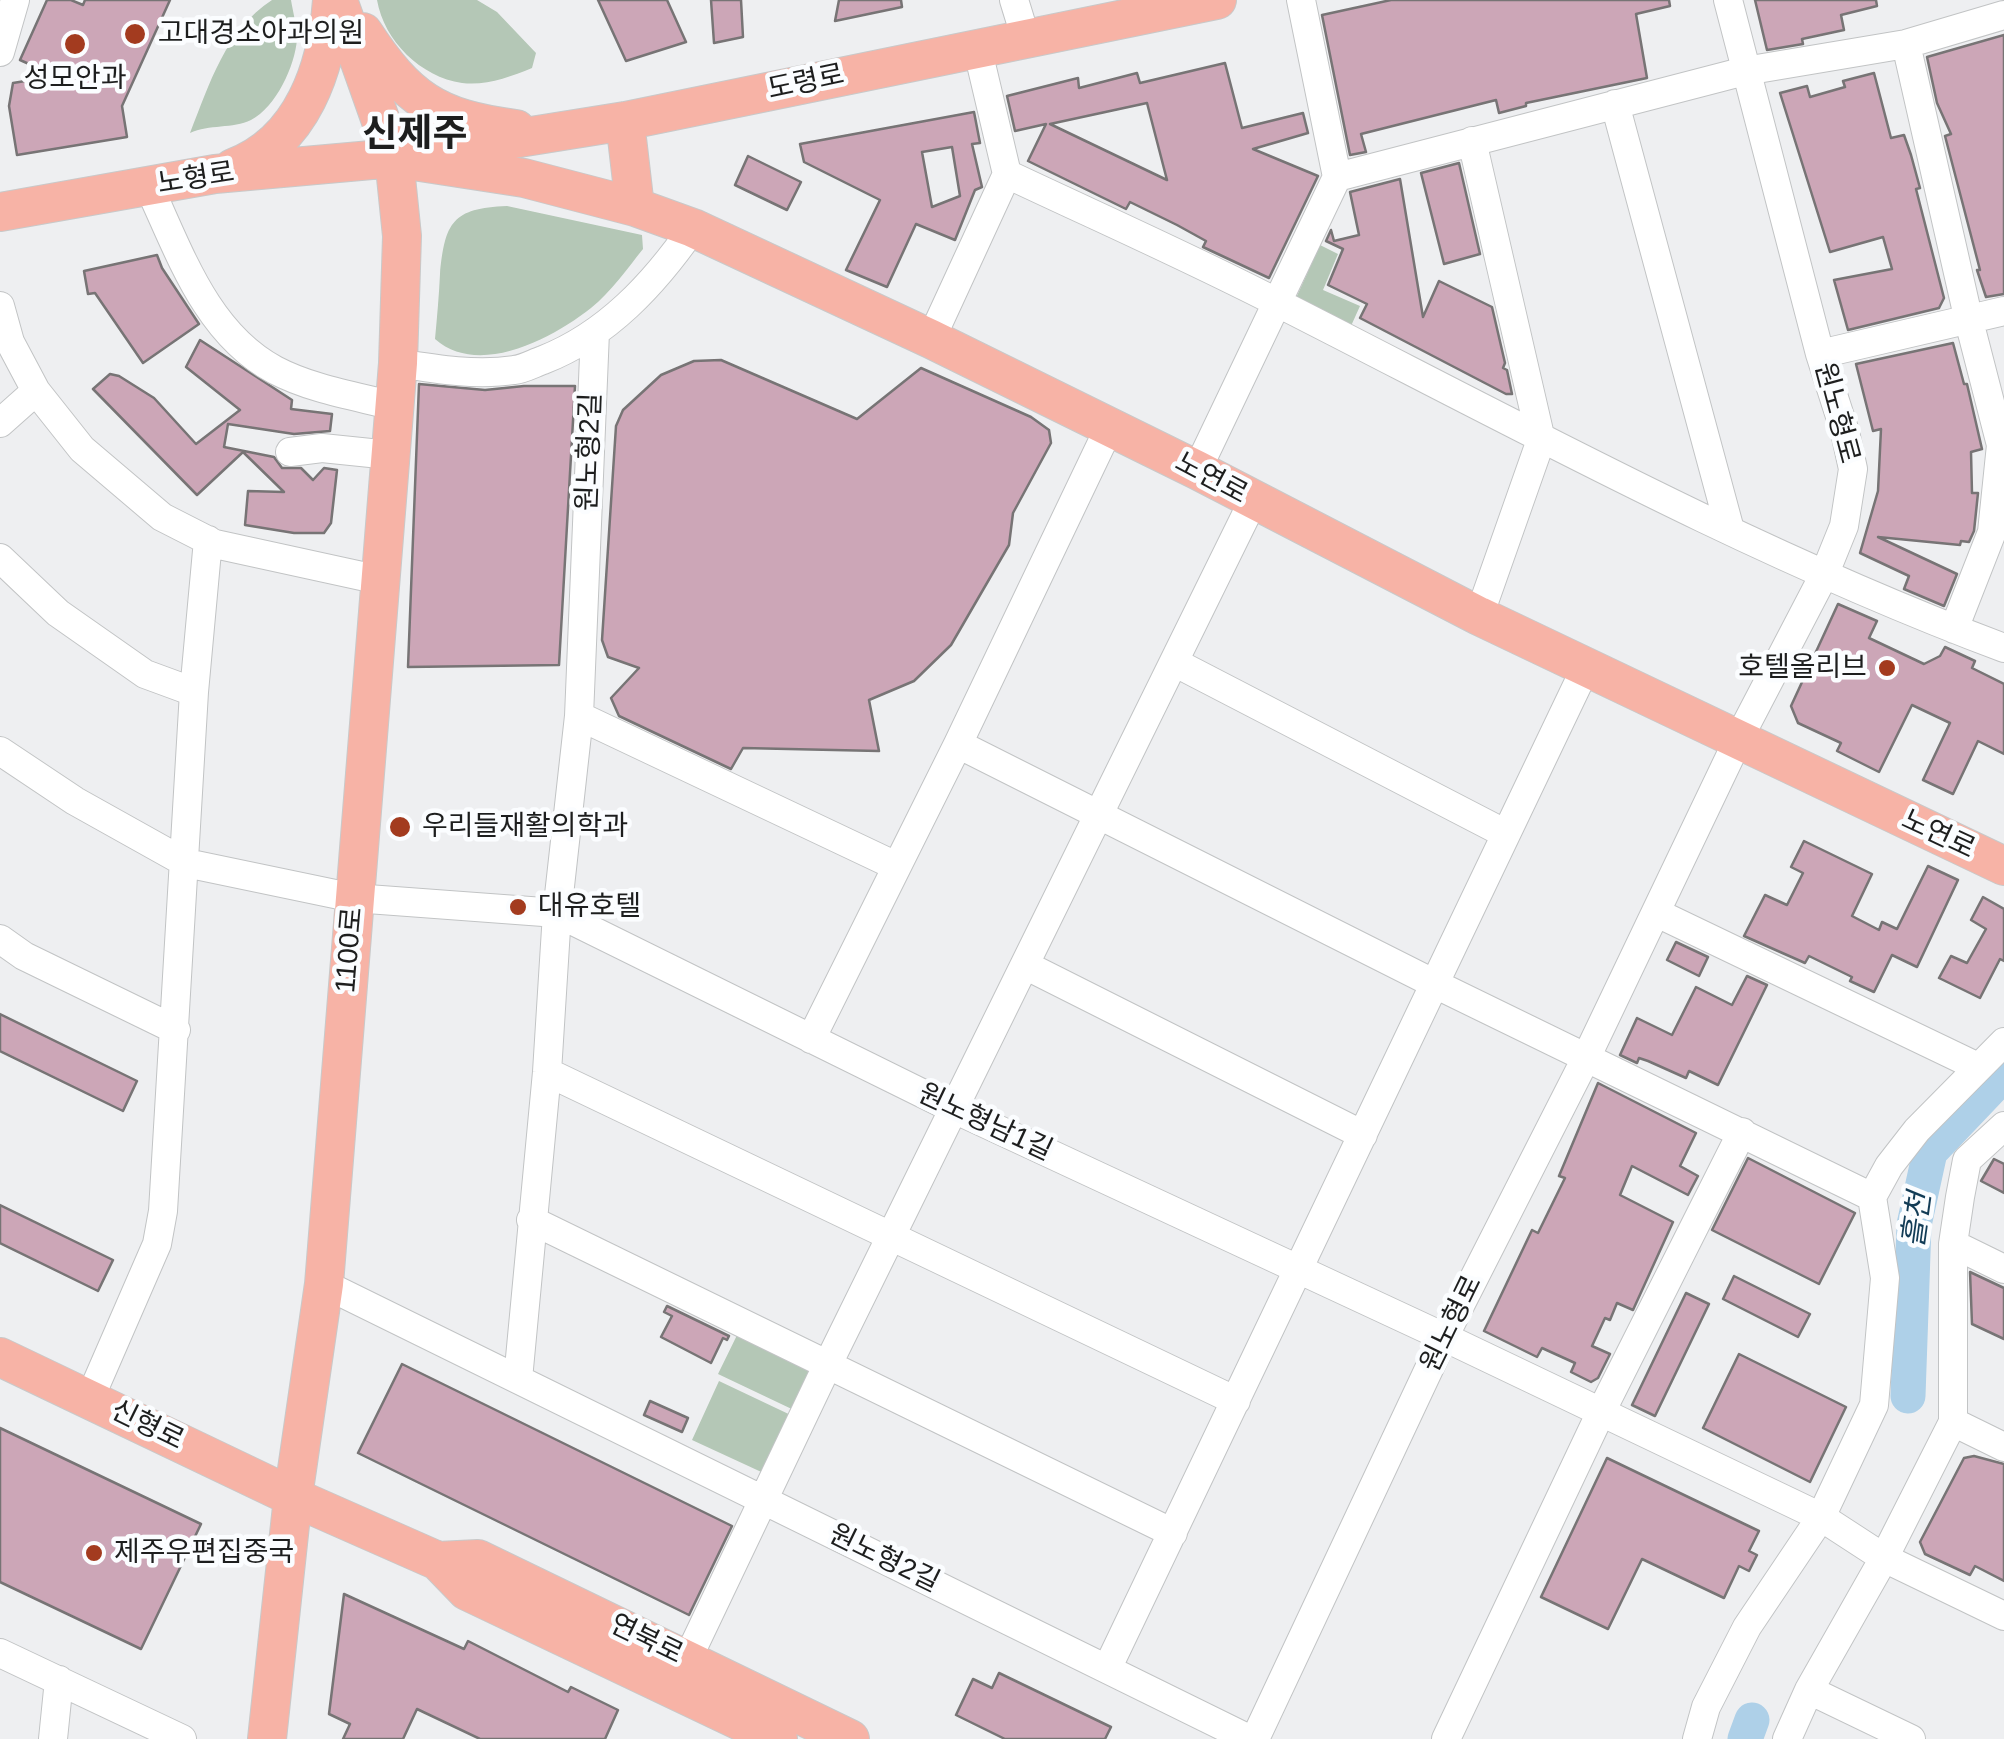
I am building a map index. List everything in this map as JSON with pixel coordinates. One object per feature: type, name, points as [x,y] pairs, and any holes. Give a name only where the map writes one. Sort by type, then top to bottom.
[{"type":"main road","points":[[338,0],[386,66],[416,96],[450,116],[548,133]]},
{"type":"main road","points":[[215,174],[264,153],[292,124],[319,75],[338,0]]},
{"type":"main road","name":"1100로","points":[[267,1739],[293,1497],[324,1284],[398,362],[402,236],[394,158],[338,0]]},
{"type":"main road","name":"도령로","points":[[394,158],[624,121],[1203,2]]},
{"type":"main road","points":[[624,121],[635,207]]},
{"type":"main road","name":"노형로","points":[[0,212],[215,174],[394,158]]},
{"type":"main road","name":"노연로","points":[[394,158],[524,178],[635,207],[692,228],[1196,470],[1479,616],[2004,866]]},
{"type":"main road","name":"신형로","points":[[0,1357],[293,1497]]},
{"type":"main road","name":"연북로","points":[[293,1497],[438,1561],[467,1591],[778,1739]]},
{"type":"main road","name":"연북로","points":[[438,1561],[478,1559],[850,1739]]},
{"type":"street","points":[[0,52],[15,0]]},
{"type":"street","points":[[1014,0],[1026,39]]},
{"type":"street","points":[[1196,470],[1337,177],[1301,0]]},
{"type":"street","name":"원노형로","points":[[1252,1739],[1444,1337],[1586,1058],[1738,740],[1825,574],[1844,526],[1853,470],[1845,432],[1820,354],[1728,0]]},
{"type":"street","points":[[1337,177],[1745,71],[1906,44],[2004,15]]},
{"type":"street","points":[[1906,44],[2000,445],[1992,532],[1954,629]]},
{"type":"street","points":[[930,339],[1007,174],[977,47]]},
{"type":"street","points":[[1615,104],[1730,530]]},
{"type":"street","points":[[1472,141],[1542,440],[1479,616]]},
{"type":"street","points":[[1007,174],[1278,302],[1542,440],[1730,530],[2004,648]]},
{"type":"street","points":[[150,187],[198,292],[242,347],[273,369],[307,384],[394,406]]},
{"type":"street","points":[[398,362],[443,370],[516,370],[568,350],[635,300],[666,266],[692,228]]},
{"type":"street","points":[[0,306],[10,342],[36,391],[82,449],[162,518],[208,540],[380,580]]},
{"type":"street","points":[[1820,354],[2004,312]]},
{"type":"street","name":"원노형2길","points":[[518,1379],[547,1072],[557,912],[580,716],[595,332]]},
{"type":"street","points":[[0,424],[36,391]]},
{"type":"street","points":[[811,1038],[958,744],[1109,428]]},
{"type":"street","points":[[290,452],[322,448],[390,455]]},
{"type":"street","points":[[687,1660],[828,1364],[1253,501]]},
{"type":"street","points":[[90,1398],[157,1244],[164,1211],[194,692],[208,540]]},
{"type":"street","points":[[0,558],[58,614],[145,674],[194,692]]},
{"type":"street","points":[[1174,662],[1506,834]]},
{"type":"street","points":[[1108,1669],[1586,667]]},
{"type":"street","points":[[580,716],[896,866]]},
{"type":"street","points":[[958,744],[1435,984],[1872,1196]]},
{"type":"street","name":"원노형남1길","points":[[0,751],[74,801],[186,863],[354,898],[557,912],[954,1108],[1820,1517],[1884,1558],[2004,1616]]},
{"type":"street","points":[[1657,913],[1978,1067]]},
{"type":"street","points":[[0,940],[24,956],[176,1030]]},
{"type":"street","points":[[1025,965],[1363,1135]]},
{"type":"street","points":[[1698,1739],[1706,1706],[1748,1627],[1820,1517],[1874,1405],[1885,1278],[1872,1196],[1917,1130],[2004,1042]]},
{"type":"street","points":[[547,1072],[1236,1400]]},
{"type":"street","points":[[1787,1739],[1953,1422],[1953,1244],[1967,1160],[2004,1126]]},
{"type":"street","points":[[1446,1739],[1600,1412],[1742,1132]]},
{"type":"street","points":[[532,1220],[1173,1532]]},
{"type":"street","points":[[1953,1244],[2004,1269]]},
{"type":"street","name":"원노형2길","points":[[324,1284],[1252,1739]]},
{"type":"street","points":[[1953,1422],[2004,1447]]},
{"type":"street","points":[[0,1653],[59,1680],[134,1728],[182,1739]]},
{"type":"street","points":[[53,1739],[59,1680]]},
{"type":"street","points":[[1810,1690],[1911,1739]]},
{"type":"green space","points":[[272,0],[291,0],[297,34],[283,85],[268,106],[251,120],[190,133],[221,59],[242,27]]},
{"type":"green space","points":[[377,0],[477,0],[497,12],[536,53],[532,68],[480,83],[462,83],[432,73],[396,43]]},
{"type":"green space","points":[[507,206],[642,235],[643,249],[598,302],[557,331],[494,354],[473,355],[453,350],[435,339],[442,257],[449,231],[463,215],[474,210]]},
{"type":"green space","points":[[1320,245],[1338,254],[1323,290],[1360,306],[1351,326],[1296,298]]},
{"type":"green space","points":[[740,1329],[820,1367],[798,1412],[718,1374]]},
{"type":"green space","points":[[719,1381],[797,1418],[770,1476],[692,1440]]},
{"type":"building","points":[[47,0],[71,0],[83,5],[85,0],[170,0],[122,106],[127,137],[17,155],[9,106],[13,83],[56,76],[20,60]]},
{"type":"building","points":[[598,0],[667,0],[686,42],[626,61]]},
{"type":"building","points":[[711,0],[741,0],[743,37],[714,43]]},
{"type":"building","points":[[839,0],[901,0],[902,7],[835,21]]},
{"type":"building","points":[[1391,0],[1669,0],[1670,6],[1636,14],[1647,78],[1526,103],[1499,113],[1496,100],[1361,134],[1366,152],[1350,155],[1322,15]]},
{"type":"building","points":[[1755,0],[1876,0],[1877,6],[1841,15],[1844,30],[1802,39],[1803,44],[1767,50]]},
{"type":"building","points":[[2004,35],[2004,294],[1986,297],[1945,136],[1951,134],[1937,103],[1927,57]]},
{"type":"building","points":[[1225,63],[1242,128],[1303,113],[1308,133],[1253,149],[1318,176],[1269,278],[1203,247],[1206,241],[1130,202],[1126,209],[1028,161],[1046,124],[1015,131],[1007,96],[1078,78],[1079,88],[1137,73],[1140,83]],"holes":[[[1147,103],[1167,180],[1050,124]]]},
{"type":"building","points":[[1874,73],[1891,138],[1904,135],[1911,155],[1944,298],[1939,308],[1848,330],[1834,280],[1892,269],[1883,237],[1830,252],[1780,93],[1807,86],[1810,97],[1845,87],[1843,81]]},
{"type":"building","points":[[974,112],[980,143],[972,144],[982,187],[975,190],[955,240],[916,224],[887,287],[846,270],[880,200],[804,162],[800,144]],"holes":[[[952,147],[960,196],[932,207],[922,152]]]},
{"type":"building","points":[[748,156],[801,182],[787,210],[735,185]]},
{"type":"building","points":[[1459,163],[1480,254],[1444,264],[1421,173]]},
{"type":"building","points":[[1400,179],[1423,317],[1439,281],[1492,307],[1512,394],[1360,318],[1367,304],[1328,285],[1343,249],[1326,241],[1331,230],[1334,241],[1359,235],[1350,192]]},
{"type":"building","points":[[157,255],[199,324],[143,363],[95,293],[88,294],[84,271]]},
{"type":"building","points":[[200,340],[292,400],[291,409],[332,414],[330,431],[294,434],[228,424],[224,447],[274,457],[282,468],[301,468],[313,480],[324,468],[337,470],[331,523],[324,533],[294,533],[245,525],[248,491],[284,492],[243,452],[197,495],[93,389],[110,374],[119,376],[154,398],[196,444],[240,410],[186,367]]},
{"type":"building","points":[[1953,343],[1982,449],[1971,452],[1972,493],[1978,493],[1974,531],[1969,542],[1961,541],[1960,545],[1878,537],[1957,574],[1944,606],[1904,589],[1909,576],[1860,553],[1878,491],[1881,429],[1873,431],[1856,364]]},
{"type":"building","points":[[721,360],[857,419],[921,368],[1031,417],[1049,430],[1051,443],[1013,513],[1009,545],[951,645],[914,681],[869,700],[879,751],[743,748],[731,769],[619,716],[611,698],[639,668],[608,657],[602,640],[616,426],[623,410],[661,375],[694,361]]},
{"type":"building","points":[[419,384],[485,390],[575,386],[559,665],[408,667]]},
{"type":"building","points":[[1838,604],[1877,621],[1869,638],[1924,664],[1940,656],[1945,647],[1975,661],[1972,668],[2004,684],[2004,754],[1978,741],[1953,794],[1923,780],[1950,723],[1912,705],[1879,772],[1837,751],[1841,743],[1798,723],[1791,706]]},
{"type":"building","points":[[1804,841],[1872,874],[1852,916],[1879,930],[1882,922],[1897,929],[1928,866],[1958,880],[1917,967],[1892,955],[1874,992],[1809,956],[1805,963],[1744,936],[1765,895],[1787,905],[1803,873],[1791,867]]},
{"type":"building","points":[[1983,897],[2004,909],[2004,961],[2000,959],[1980,998],[1939,978],[1951,956],[1967,963],[1986,929],[1971,920]]},
{"type":"building","points":[[1676,942],[1708,957],[1699,976],[1667,960]]},
{"type":"building","points":[[1747,976],[1767,985],[1718,1085],[1689,1071],[1686,1078],[1648,1061],[1639,1058],[1637,1063],[1620,1055],[1637,1018],[1672,1035],[1696,987],[1732,1005]]},
{"type":"building","points":[[0,1014],[137,1081],[123,1111],[0,1051]]},
{"type":"building","points":[[1598,1083],[1696,1133],[1680,1166],[1698,1176],[1688,1195],[1632,1166],[1620,1195],[1673,1222],[1633,1310],[1617,1303],[1610,1320],[1605,1318],[1592,1346],[1610,1354],[1598,1378],[1591,1382],[1571,1372],[1575,1363],[1542,1348],[1537,1357],[1484,1331],[1532,1230],[1538,1233],[1565,1178],[1559,1176]]},
{"type":"building","points":[[1748,1158],[1855,1213],[1819,1284],[1712,1230]]},
{"type":"building","points":[[1994,1159],[2004,1164],[2004,1193],[1981,1181]]},
{"type":"building","points":[[0,1205],[113,1260],[98,1291],[0,1243]]},
{"type":"building","points":[[1970,1272],[2004,1288],[2004,1339],[1972,1324]]},
{"type":"building","points":[[1734,1276],[1810,1314],[1798,1337],[1723,1299]]},
{"type":"building","points":[[1686,1293],[1709,1304],[1655,1416],[1632,1405]]},
{"type":"building","points":[[667,1306],[729,1336],[727,1340],[723,1338],[711,1363],[661,1337],[672,1316],[664,1312]]},
{"type":"building","points":[[1739,1354],[1846,1407],[1810,1482],[1703,1428]]},
{"type":"building","points":[[402,1364],[732,1526],[689,1615],[358,1453]]},
{"type":"building","points":[[650,1401],[688,1418],[682,1432],[644,1415]]},
{"type":"building","name":"제주우편집중국","points":[[0,1428],[201,1524],[141,1649],[0,1582]]},
{"type":"building","points":[[1974,1456],[2004,1464],[2004,1581],[1975,1566],[1970,1575],[1925,1554],[1920,1542],[1964,1458]]},
{"type":"building","points":[[1607,1458],[1759,1531],[1749,1551],[1757,1555],[1749,1571],[1739,1566],[1724,1598],[1642,1559],[1608,1629],[1541,1597]]},
{"type":"building","points":[[344,1594],[464,1649],[468,1641],[568,1692],[571,1687],[618,1710],[605,1739],[480,1739],[417,1709],[403,1739],[343,1739],[350,1724],[329,1714]]},
{"type":"building","points":[[999,1673],[1111,1727],[1105,1739],[1005,1739],[956,1715],[973,1679],[992,1688]]},
{"type":"waterway","name":"흘천","points":[[1908,1396],[1914,1225],[1930,1152],[2004,1074]]},
{"type":"waterway","name":"흘천","points":[[1745,1739],[1752,1720]]},
{"type":"place","name":"고대경소아과의원","points":[[135,34]]},
{"type":"place","name":"성모안과","points":[[75,44]]},
{"type":"place","name":"호텔올리브","points":[[1887,668]]},
{"type":"place","name":"우리들재활의학과","points":[[400,827]]},
{"type":"place","name":"대유호텔","points":[[518,907]]},
{"type":"place","name":"제주우편집중국","points":[[94,1553]]},
{"type":"district","name":"신제주","points":[[415,136]]}]
